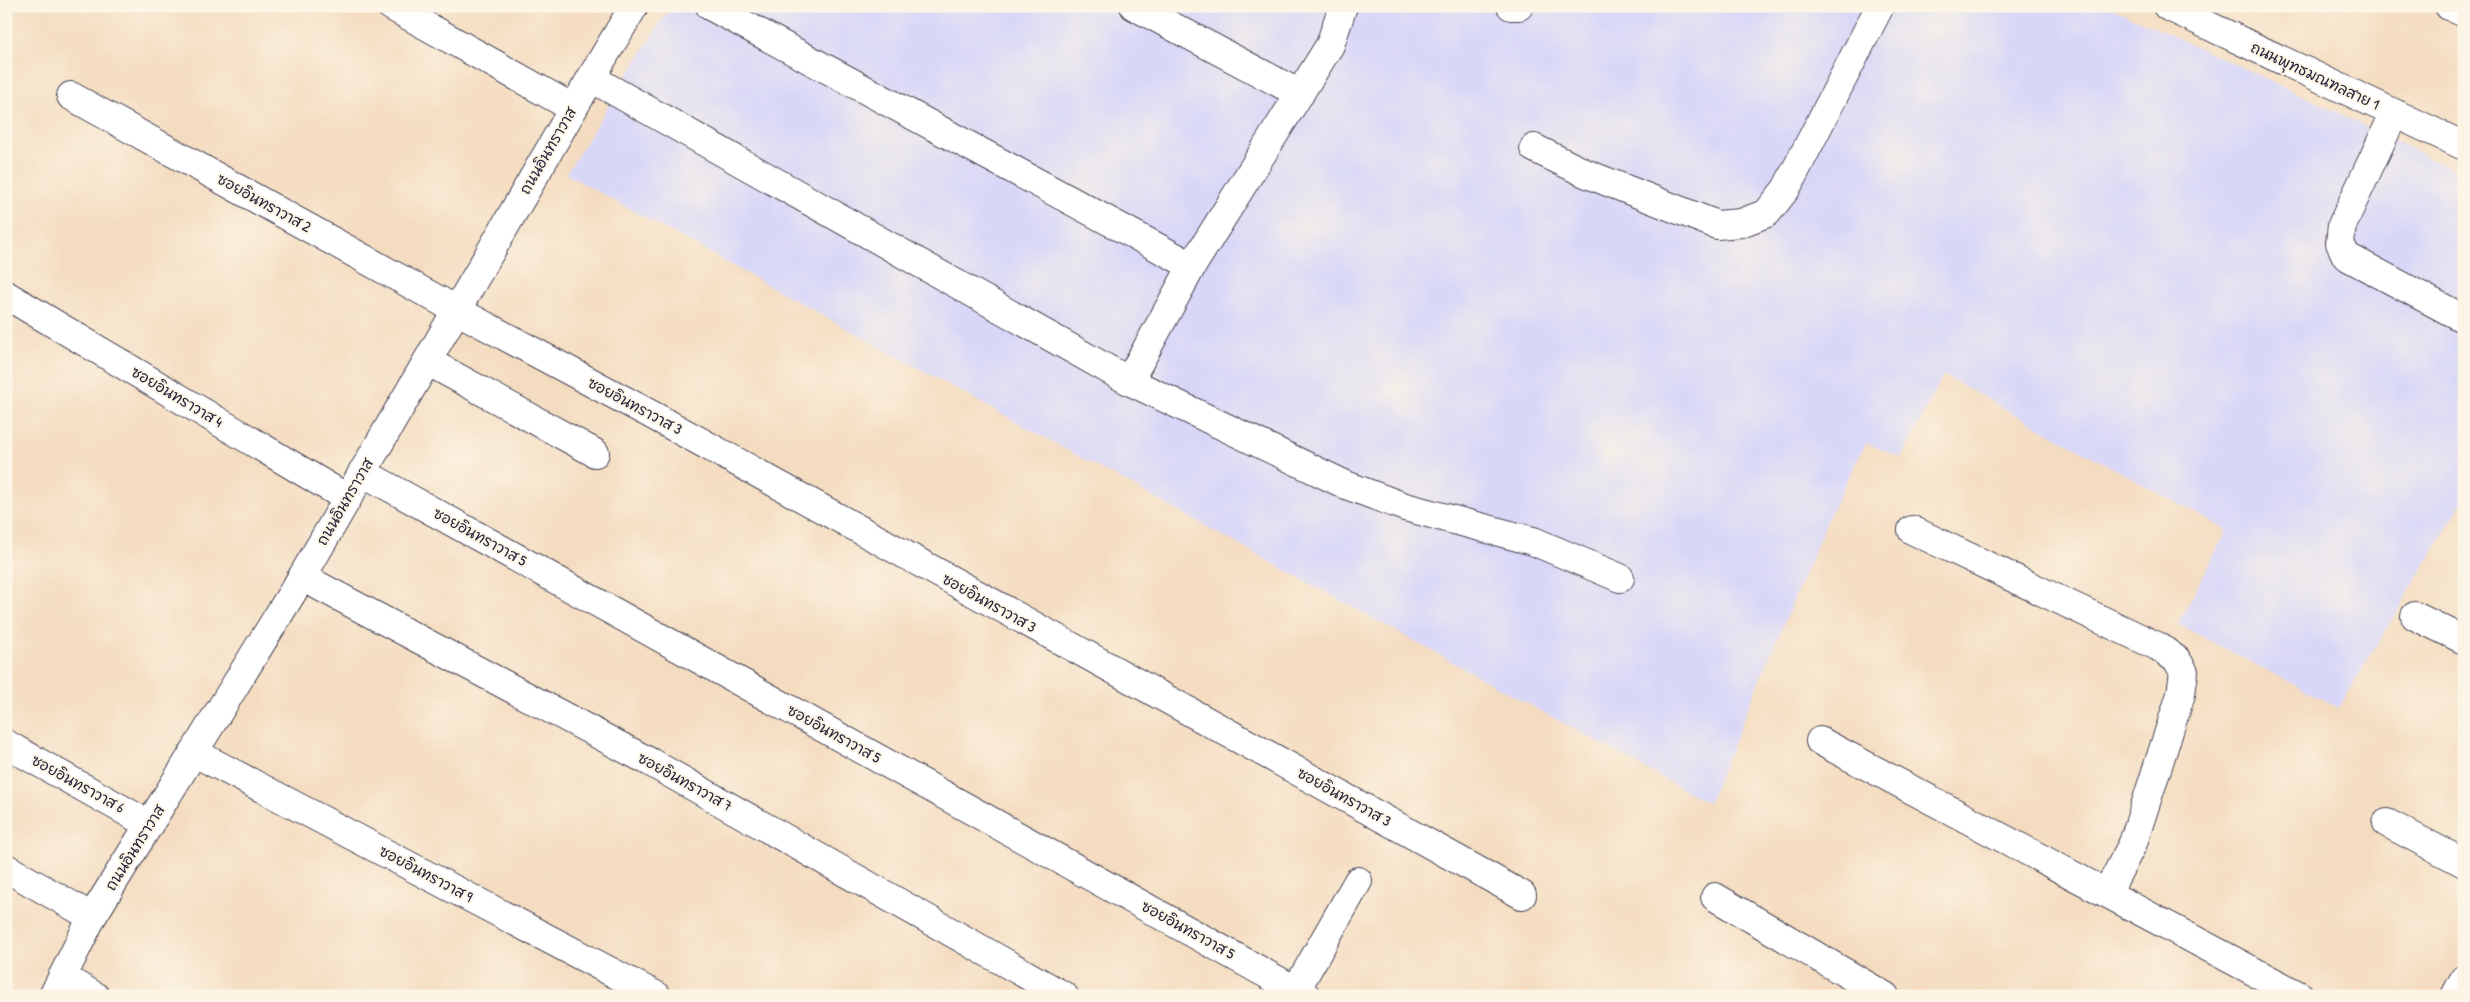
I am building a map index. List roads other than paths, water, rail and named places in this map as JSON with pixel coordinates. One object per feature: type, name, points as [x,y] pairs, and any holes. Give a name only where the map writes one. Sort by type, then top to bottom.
[{"type":"street","points":[[391,6],[573,108]]},
{"type":"street","name":"ถนนอินทราวาส","points":[[57,987],[92,917],[302,577],[634,6]]},
{"type":"street","points":[[710,6],[1192,266]]},
{"type":"street","points":[[1134,6],[1300,94]]},
{"type":"street","points":[[1129,381],[1192,266],[1330,46],[1343,6]]},
{"type":"street","points":[[1511,6],[1519,6]]},
{"type":"street","points":[[1534,148],[1585,173],[1717,225],[1741,223],[1767,213],[1786,189],[1880,6]]},
{"type":"street","name":"ถนนพุทธมณฑลสาย 1","points":[[2167,6],[2464,146]]},
{"type":"street","points":[[2450,6],[2464,13]]},
{"type":"street","points":[[591,78],[1129,381],[1346,485],[1405,507],[1533,541],[1620,578]]},
{"type":"street","name":"ซอยอินทราวาส 2","points":[[71,96],[456,310]]},
{"type":"street","points":[[2394,114],[2342,225],[2340,243],[2346,256],[2464,319]]},
{"type":"street","name":"ซอยอินทราวาส 4","points":[[6,295],[348,498]]},
{"type":"street","name":"ซอยอินทราวาส 3","points":[[456,310],[652,415],[1522,895]]},
{"type":"street","points":[[426,361],[595,453]]},
{"type":"street","name":"ซอยอินทราวาส 5","points":[[362,472],[1301,993]]},
{"type":"street","points":[[1912,530],[2159,647],[2177,660],[2184,672],[2181,694],[2148,801],[2133,843],[2107,893]]},
{"type":"street","name":"ซอยอินทราวาส 7","points":[[302,577],[650,762],[1064,996]]},
{"type":"street","points":[[2415,616],[2464,640]]},
{"type":"street","points":[[1820,741],[2107,893],[2258,986],[2300,996]]},
{"type":"street","name":"ซอยอินทราวาส 6","points":[[6,744],[150,825]]},
{"type":"street","name":"ซอยอินทราวาส 9","points":[[195,753],[656,996]]},
{"type":"street","points":[[2387,823],[2464,863]]},
{"type":"street","points":[[6,868],[92,917]]},
{"type":"street","points":[[1301,993],[1358,881]]},
{"type":"street","points":[[1715,897],[1885,996]]},
{"type":"street","points":[[2455,996],[2464,979]]},
{"type":"street","points":[[57,987],[95,996]]}]
